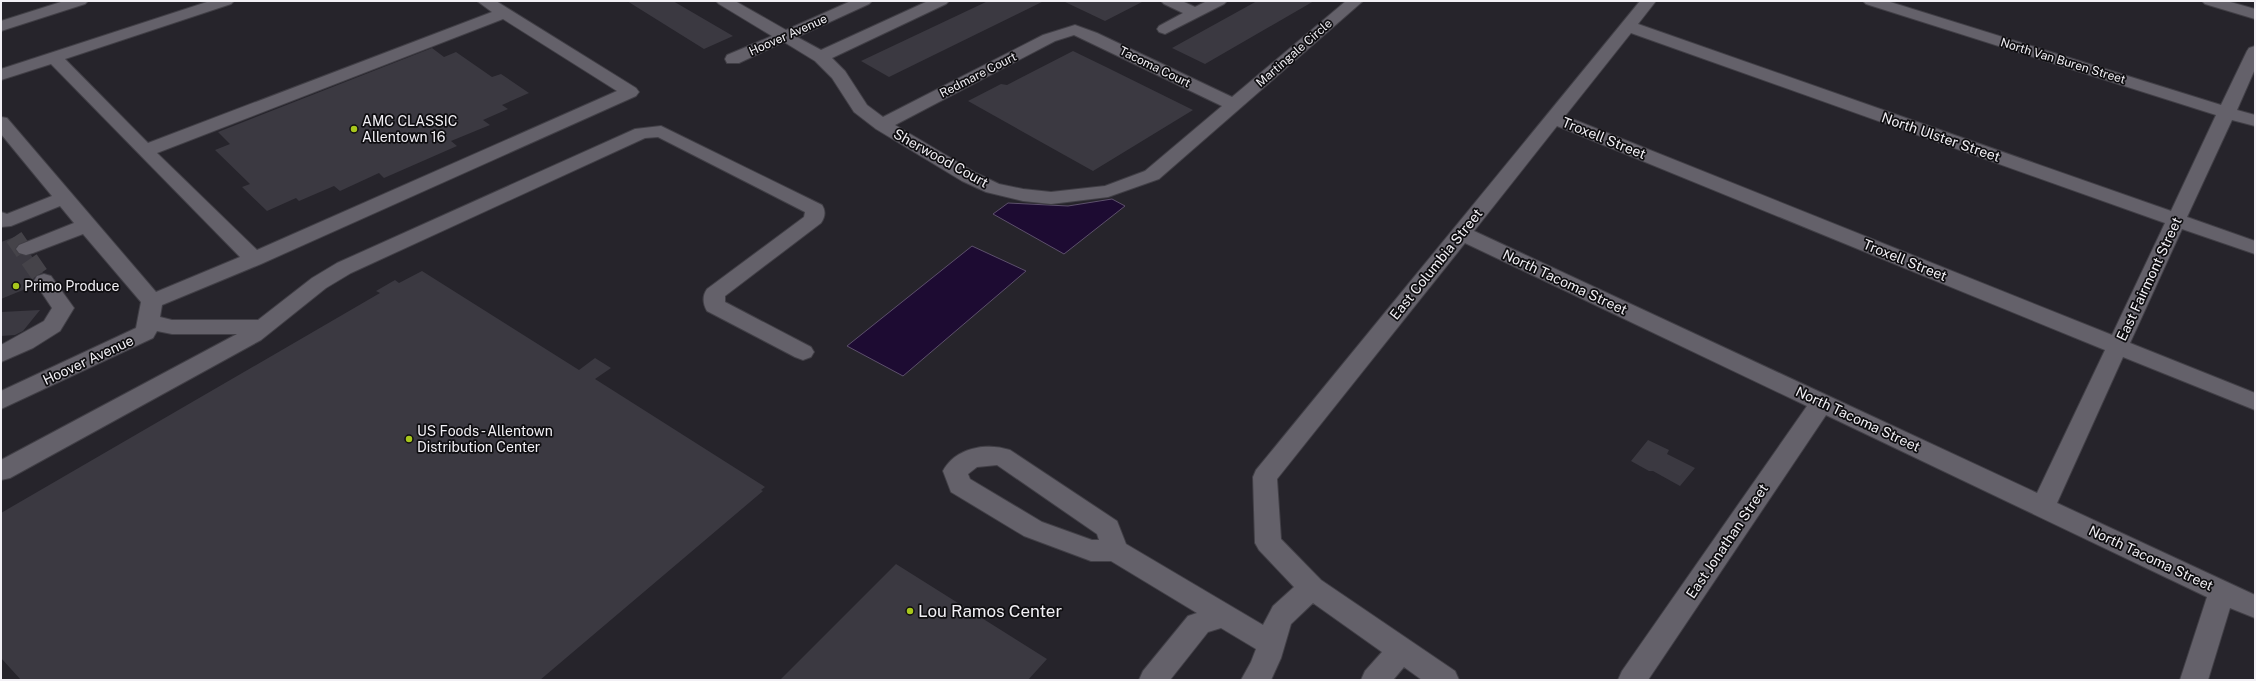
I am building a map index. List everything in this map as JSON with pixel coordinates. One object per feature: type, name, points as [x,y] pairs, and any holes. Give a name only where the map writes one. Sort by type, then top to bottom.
[{"type":"street","points":[[1,26],[80,1]]},
{"type":"street","points":[[1,75],[226,1]]},
{"type":"street","points":[[151,311],[254,259],[630,92],[485,1]]},
{"type":"street","name":"Sherwood Court","points":[[724,1],[786,35],[821,58],[839,75],[860,108],[882,125],[969,177],[993,188],[1023,195],[1051,198],[1108,191],[1152,175],[1234,105]]},
{"type":"street","name":"Hoover Avenue","points":[[733,59],[864,1]]},
{"type":"street","points":[[821,58],[853,41],[941,1]]},
{"type":"street","points":[[1169,1],[1196,13]]},
{"type":"street","points":[[1165,29],[1219,1]]},
{"type":"street","name":"Martingale Circle","points":[[1234,105],[1355,1]]},
{"type":"street","name":"East Columbia Street","points":[[1312,588],[1268,543],[1265,476],[1648,1]]},
{"type":"street","name":"North Van Buren Street","points":[[1871,1],[2255,121]]},
{"type":"street","points":[[2210,1],[2255,14]]},
{"type":"street","points":[[144,151],[504,13]]},
{"type":"street","name":"North Ulster Street","points":[[1628,26],[2255,248]]},
{"type":"street","name":"Tacoma Court","points":[[1075,30],[1091,36],[1234,105]]},
{"type":"street","name":"Redmare Court","points":[[882,125],[1049,38],[1075,30]]},
{"type":"street","name":"East Fairmont Street","points":[[2043,506],[2255,51]]},
{"type":"street","points":[[54,58],[144,151],[254,259]]},
{"type":"street","name":"Troxell Street","points":[[1554,118],[2255,402]]},
{"type":"street","points":[[1,122],[7,141],[63,198],[86,225],[151,311],[172,327],[263,327]]},
{"type":"street","points":[[1,471],[253,335],[319,283],[344,268],[641,133],[661,131],[815,209],[814,219],[714,294],[715,306],[802,352]]},
{"type":"street","points":[[11,231],[63,198]]},
{"type":"street","points":[[11,231],[86,225]]},
{"type":"street","name":"North Tacoma Street","points":[[1461,233],[2255,607]]},
{"type":"street","points":[[1,354],[25,343],[52,326],[63,308],[44,281]]},
{"type":"street","name":"Hoover Avenue","points":[[1,401],[145,333],[151,311]]},
{"type":"street","name":"East Jonathan Street","points":[[1632,680],[1822,402]]},
{"type":"street","points":[[1115,550],[1108,528],[1001,456],[971,458],[955,471],[960,485],[1033,529],[1091,552],[1115,550],[1270,642]]},
{"type":"street","points":[[1255,680],[1262,673],[1270,642],[1281,616],[1312,588],[1445,680]]},
{"type":"street","points":[[2194,680],[2222,591]]},
{"type":"street","points":[[1153,680],[1198,624],[1223,615]]},
{"type":"street","points":[[1375,680],[1401,650]]},
{"type":"shaded area","points":[[1112,199],[1125,206],[1064,254],[993,214],[1008,203],[1068,206]]},
{"type":"shaded area","points":[[972,246],[1026,271],[903,376],[847,346]]},
{"type":"building","points":[[627,1],[673,1],[733,36],[704,49]]},
{"type":"building","points":[[988,1],[1044,1],[889,77],[861,61]]},
{"type":"building","points":[[1063,1],[1144,1],[1105,21]]},
{"type":"building","points":[[1257,1],[1314,1],[1205,64],[1172,48]]},
{"type":"building","name":"AMC CLASSIC Allentown 16","points":[[432,48],[444,57],[456,52],[492,77],[501,74],[529,93],[502,105],[508,109],[483,120],[490,125],[451,141],[457,146],[384,178],[379,173],[340,191],[334,186],[299,201],[296,198],[267,211],[242,187],[250,184],[215,150],[230,144],[218,132]]},
{"type":"building","points":[[1073,51],[1193,110],[1093,171],[968,101],[1001,84],[1007,85]]},
{"type":"building","points":[[17,236],[22,242],[18,244],[15,250],[19,254],[31,255],[43,273],[36,275],[33,280],[35,285],[1,299],[1,242]]},
{"type":"building","name":"US Foods - Allentown Distribution Center","points":[[422,271],[579,370],[595,358],[611,368],[595,379],[765,487],[761,490],[763,491],[540,680],[21,680],[1,658],[1,513],[380,293],[376,291],[395,280],[399,283]]},
{"type":"building","points":[[40,310],[23,331],[15,335],[1,336],[1,312]]},
{"type":"building","points":[[1648,440],[1669,450],[1667,454],[1695,468],[1680,486],[1631,461]]},
{"type":"building","name":"Lou Ramos Center","points":[[896,564],[1047,659],[1028,680],[780,680]]},
{"type":"tunnel","points":[[14,237],[44,281]]},
{"type":"place","name":"AMC CLASSIC Allentown 16","points":[[354,129]]},
{"type":"place","name":"Primo Produce","points":[[16,286]]},
{"type":"place","name":"US Foods - Allentown Distribution Center","points":[[409,439]]},
{"type":"place","name":"Lou Ramos Center","points":[[910,611]]}]
